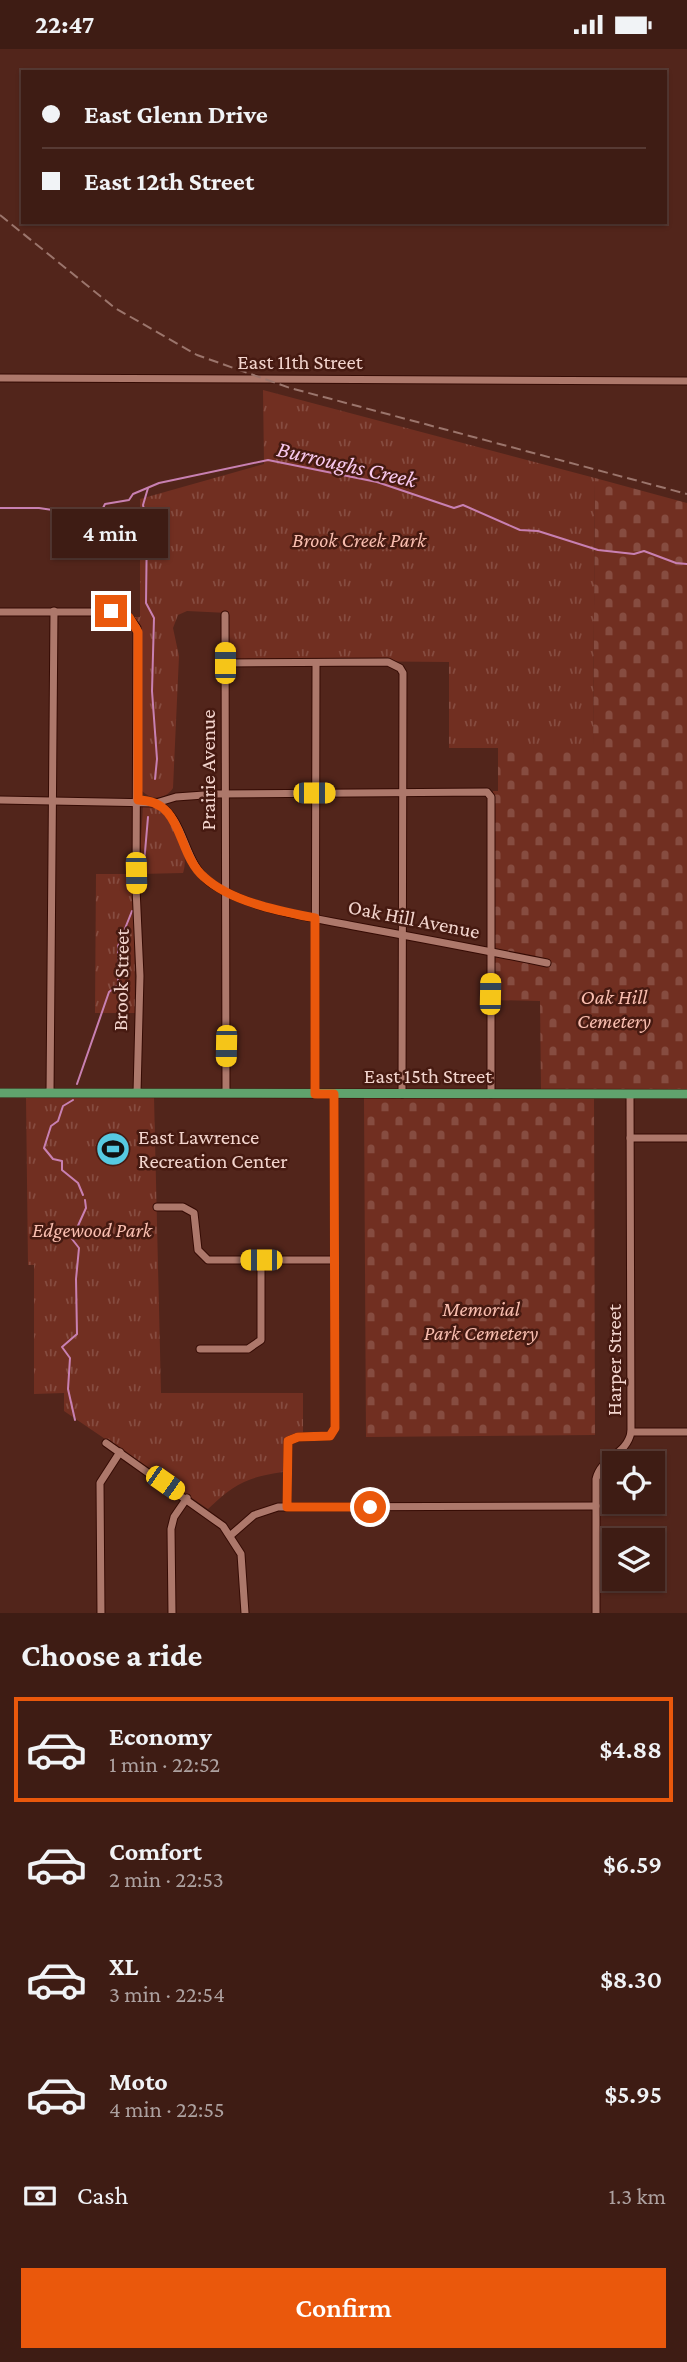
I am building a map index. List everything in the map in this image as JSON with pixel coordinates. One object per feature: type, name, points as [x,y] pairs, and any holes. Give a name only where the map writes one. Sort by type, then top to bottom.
[{"type":"main road","name":"East 15th Street","points":[[0,1093],[687,1094]]},
{"type":"street","name":"East 11th Street","points":[[0,378],[687,381]]},
{"type":"street","points":[[0,612],[54,611],[50,1093]]},
{"type":"street","name":"Brook Street","points":[[54,611],[111,611],[129,617],[138,632],[137,1093]]},
{"type":"street","name":"Prairie Avenue","points":[[225,615],[226,1093]]},
{"type":"street","points":[[225,663],[388,662],[400,668],[403,678],[402,1094]]},
{"type":"street","points":[[315,1094],[316,663]]},
{"type":"street","points":[[0,800],[138,800],[156,803],[176,797],[225,794],[489,794],[491,1094]]},
{"type":"street","name":"Oak Hill Avenue","points":[[156,803],[174,820],[198,872],[226,891],[315,918],[547,963]]},
{"type":"street","points":[[287,1507],[288,1441],[298,1437],[330,1436],[335,1428],[334,1094]]},
{"type":"street","name":"Harper Street","points":[[596,1613],[597,1473],[605,1462],[626,1445],[631,1432],[630,1094]]},
{"type":"street","points":[[630,1138],[687,1138]]},
{"type":"street","points":[[157,1207],[187,1208],[194,1213],[198,1249],[208,1260],[334,1260]]},
{"type":"street","points":[[201,1349],[248,1349],[261,1340],[261,1260]]},
{"type":"street","points":[[631,1432],[687,1432]]},
{"type":"street","points":[[106,1443],[215,1518],[231,1535],[243,1565],[245,1613]]},
{"type":"street","points":[[101,1613],[100,1483],[120,1453]]},
{"type":"street","points":[[172,1613],[171,1529],[174,1517],[187,1498]]},
{"type":"street","points":[[231,1535],[254,1515],[287,1507],[596,1506]]},
{"type":"green space","name":"Brook Creek Park","points":[[263,390],[595,478],[593,748],[449,748],[449,662],[230,660],[228,613],[187,611],[178,615],[173,628],[179,656],[173,788],[167,795],[159,797],[142,791],[140,633],[133,617],[140,617],[140,499],[264,464]]},
{"type":"green space","name":"Oak Hill Cemetery","points":[[595,478],[687,503],[687,1090],[541,1090],[540,1001],[492,1000],[493,960],[497,956],[492,930],[493,791],[498,791],[498,748],[593,747]]},
{"type":"green space","points":[[143,805],[162,813],[176,830],[184,852],[183,873],[139,874]]},
{"type":"green space","points":[[96,874],[134,874],[135,1013],[95,1013]]},
{"type":"green space","name":"Edgewood Park","points":[[26,1097],[154,1097],[161,1393],[303,1393],[303,1434],[292,1435],[285,1440],[283,1472],[242,1483],[208,1509],[64,1411],[64,1393],[34,1394],[34,1265],[28,1265]]},
{"type":"green space","name":"Memorial Park Cemetery","points":[[364,1098],[594,1098],[595,1435],[366,1437]]},
{"type":"waterway","name":"Burroughs Creek","points":[[0,508],[39,508],[80,514],[102,510],[105,504],[129,500],[133,494],[159,483],[268,460],[377,482],[454,508],[463,505],[520,530],[538,531],[598,550],[634,554],[644,551],[676,563],[687,564]]},
{"type":"waterway","points":[[148,488],[143,505],[147,523],[146,603],[154,618],[152,691],[157,759],[155,779]]},
{"type":"waterway","points":[[142,887],[148,817]]},
{"type":"waterway","points":[[77,1084],[109,992],[118,985],[118,946],[132,911]]},
{"type":"waterway","points":[[73,1100],[63,1106],[58,1121],[51,1126],[44,1148],[53,1159],[62,1161],[62,1170],[78,1183],[83,1195]]},
{"type":"waterway","points":[[75,1420],[68,1389],[70,1358],[62,1347],[77,1334],[76,1279],[79,1248],[72,1239],[86,1208],[85,1200]]},
{"type":"railway","points":[[0,215],[115,308],[197,355],[290,388],[687,494]]},
{"type":"place","name":"East Lawrence Recreation Center","points":[[113,1149]]},
{"type":"route","points":[[111,611],[129,617],[138,632],[138,800],[149,800],[165,808],[174,820],[192,864],[212,884],[250,900],[315,918],[315,1094],[334,1094],[335,1428],[330,1436],[298,1437],[288,1441],[287,1507],[370,1507]]}]
